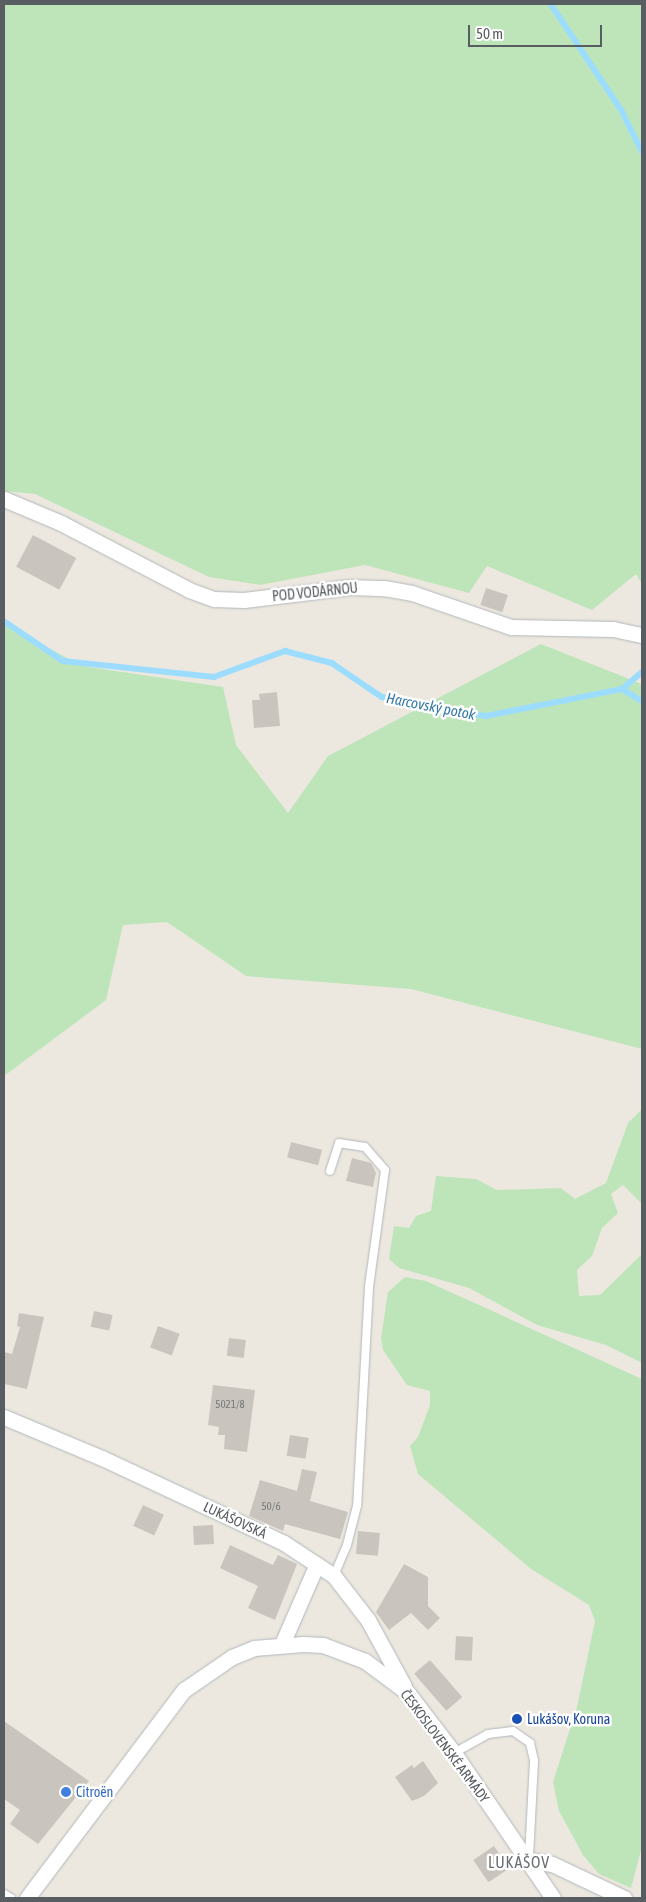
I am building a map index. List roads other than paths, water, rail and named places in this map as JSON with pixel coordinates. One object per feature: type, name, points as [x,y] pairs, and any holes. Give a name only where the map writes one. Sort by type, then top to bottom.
[{"type":"street","name":"POD VODÁRNOU","points":[[4,499],[61,523],[189,590],[214,598],[244,600],[350,587],[384,588],[412,593],[511,627],[613,629],[642,635]]},
{"type":"street","name":"LUKÁŠOVSKÁ","points":[[4,1417],[102,1458],[284,1543],[317,1564],[334,1576],[368,1620],[408,1693]]},
{"type":"street","points":[[282,1644],[317,1564]]},
{"type":"street","name":"ČESKOSLOVENSKÉ ARMÁDY","points":[[27,1898],[184,1690],[232,1656],[254,1648],[282,1644],[323,1645],[348,1653],[383,1672],[408,1693],[454,1753],[529,1860],[552,1898]]},
{"type":"street","points":[[529,1860],[552,1864],[624,1898]]},
{"type":"lane","points":[[330,1171],[338,1143],[365,1147],[385,1170],[369,1287],[357,1506],[347,1545],[334,1576]]},
{"type":"lane","points":[[454,1753],[488,1734],[513,1731],[530,1743],[534,1762],[529,1860]]},
{"type":"lane","points":[[4,1894],[11,1898]]},
{"type":"waterway","points":[[551,4],[622,111],[642,151]]},
{"type":"waterway","name":"Harcovský potok","points":[[4,621],[63,661],[214,677],[285,651],[332,663],[382,697],[486,716],[622,689],[642,701]]},
{"type":"waterway","points":[[622,689],[642,672]]},
{"type":"place","name":"Lukášov, Koruna","points":[[517,1719]]},
{"type":"place","name":"Citroën","points":[[66,1792]]},
{"type":"district","name":"LUKÁŠOV","points":[[519,1862]]}]
